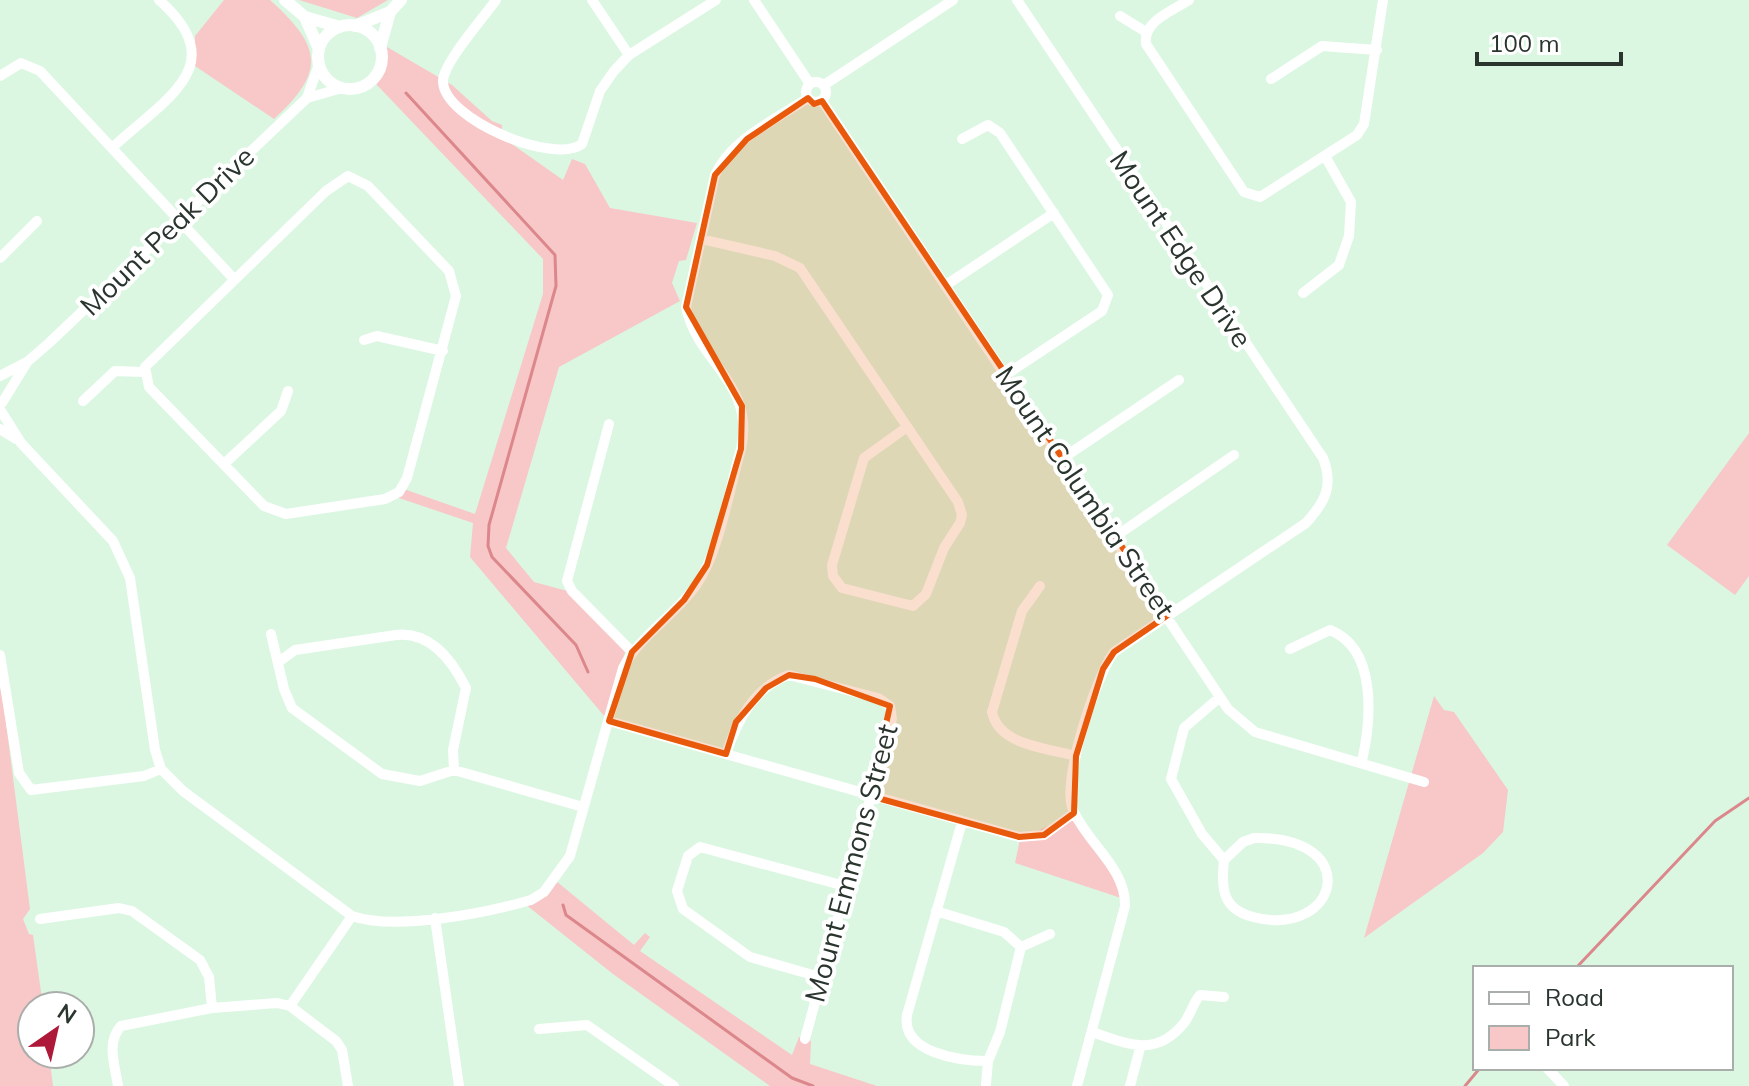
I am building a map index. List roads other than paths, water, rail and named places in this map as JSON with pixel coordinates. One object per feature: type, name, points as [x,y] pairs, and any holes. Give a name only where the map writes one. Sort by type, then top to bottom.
[{"type":"street","points":[[112,148],[182,82],[193,61],[194,47],[189,32],[159,0]]},
{"type":"street","points":[[285,0],[305,17],[319,49]]},
{"type":"street","name":"Mount Peak Drive","points":[[305,17],[340,27],[355,26],[390,12],[401,0]]},
{"type":"street","points":[[496,0],[443,77],[446,92],[454,102],[495,133],[564,151],[575,149],[585,138],[600,91],[629,55],[716,0]]},
{"type":"street","points":[[592,0],[629,55]]},
{"type":"street","points":[[0,429],[21,443],[113,541],[124,558],[161,769],[183,791],[352,916],[388,924],[539,897],[568,862],[623,668],[632,652],[684,600],[707,565],[745,430],[742,406],[688,317],[686,300],[713,183],[724,159],[808,98],[810,84],[754,0]]},
{"type":"street","points":[[824,85],[953,0]]},
{"type":"street","name":"Mount Edge Drive","points":[[1010,0],[1018,4],[1323,458],[1330,481],[1327,496],[1306,523],[1168,615]]},
{"type":"street","points":[[1146,32],[1152,24],[1189,0]]},
{"type":"street","points":[[1120,16],[1146,32],[1151,52],[1244,192],[1252,197],[1266,195],[1357,135],[1364,124],[1383,0]]},
{"type":"street","name":"Mount Peak Drive","points":[[307,98],[342,88],[354,88],[371,81],[380,67],[380,48],[390,12]]},
{"type":"street","points":[[355,26],[369,32],[380,48]]},
{"type":"street","points":[[319,49],[327,35],[340,27]]},
{"type":"street","points":[[1271,79],[1322,46],[1377,50]]},
{"type":"street","name":"Mount Peak Drive","points":[[0,376],[27,362],[307,98],[319,64],[319,49]]},
{"type":"street","points":[[319,64],[326,78],[342,88]]},
{"type":"street","points":[[0,76],[14,65],[34,66],[233,278]]},
{"type":"street","points":[[810,84],[817,82],[824,85]]},
{"type":"street","points":[[808,98],[814,102],[822,101],[826,95],[824,85]]},
{"type":"street","name":"Mount Columbia Street","points":[[822,101],[1237,719],[1255,732],[1362,761],[1424,782]]},
{"type":"street","points":[[962,139],[985,126],[993,126],[1106,290],[1109,299],[1102,311],[1007,374]]},
{"type":"street","points":[[1303,293],[1339,265],[1349,236],[1351,202],[1325,156]]},
{"type":"street","points":[[357,178],[449,271],[456,296],[443,351],[407,478],[392,497],[282,514],[264,506],[149,387],[144,372],[148,361],[233,278],[339,180],[357,178]]},
{"type":"street","points":[[946,285],[1054,213]]},
{"type":"street","points":[[0,258],[37,221]]},
{"type":"street","points":[[701,239],[775,256],[800,268],[958,502],[962,515],[944,548],[926,594],[913,606],[842,588],[833,576],[832,565],[864,458],[907,427]]},
{"type":"street","points":[[364,340],[377,336],[443,351]]},
{"type":"street","name":"Mount Peak Drive","points":[[1,405],[27,362]]},
{"type":"street","points":[[83,401],[115,371],[144,372]]},
{"type":"street","points":[[1063,458],[1179,380]]},
{"type":"street","points":[[224,464],[281,411],[288,391]]},
{"type":"street","points":[[1,405],[21,443]]},
{"type":"street","points":[[609,424],[567,581],[572,591],[632,652]]},
{"type":"street","points":[[1116,536],[1234,455]]},
{"type":"street","points":[[1040,586],[1022,611],[992,712],[994,722],[1008,736],[1076,756]]},
{"type":"street","points":[[1077,1086],[1121,927],[1125,895],[1120,880],[1074,813],[1070,798],[1076,756],[1108,660],[1168,615]]},
{"type":"street","points":[[1290,649],[1330,630],[1343,638],[1353,651],[1369,690],[1371,710],[1362,761]]},
{"type":"street","points":[[280,661],[295,650],[410,633],[428,641],[451,663],[466,688],[453,750],[454,770]]},
{"type":"street","points":[[271,634],[280,661],[284,689],[292,708],[382,774],[420,781],[454,770],[583,807]]},
{"type":"street","points":[[0,655],[19,773],[31,790],[144,776],[161,769]]},
{"type":"street","name":"Mount Emmons Street","points":[[726,754],[736,722],[766,688],[789,675],[815,679],[878,698],[890,706],[892,719],[805,1039]]},
{"type":"street","points":[[1220,697],[1184,728],[1171,779],[1202,834],[1224,860],[1222,889],[1225,900],[1244,915],[1276,923],[1313,909],[1327,887],[1329,875],[1322,858],[1280,840],[1254,838],[1243,842],[1224,860]]},
{"type":"street","points":[[609,721],[962,822],[1035,838],[1074,813]]},
{"type":"street","points":[[962,822],[907,1015],[907,1031],[920,1046],[960,1058],[988,1061]]},
{"type":"street","points":[[820,977],[743,953],[683,909],[677,891],[688,856],[700,847],[845,886]]},
{"type":"street","points":[[40,919],[119,908],[132,911],[200,960],[209,977],[212,1008]]},
{"type":"street","points":[[936,911],[1004,932],[1021,947]]},
{"type":"street","points":[[290,1006],[352,916]]},
{"type":"street","points":[[435,918],[459,1086]]},
{"type":"street","points":[[1021,947],[1050,934]]},
{"type":"street","points":[[986,1084],[988,1061],[1000,1032],[1021,947]]},
{"type":"street","points":[[1092,1032],[1140,1048],[1157,1045],[1171,1037],[1200,995],[1224,997]]},
{"type":"street","points":[[118,1086],[112,1045],[121,1026],[212,1008],[277,1003],[290,1006],[336,1041],[342,1050],[348,1086]]},
{"type":"street","points":[[539,1029],[587,1025],[656,1081],[674,1086]]},
{"type":"street","points":[[1130,1086],[1140,1048]]},
{"type":"street","points":[[1549,1070],[1564,1086]]},
{"type":"waterway","points":[[406,93],[555,255],[556,286],[489,525],[488,546],[492,557],[576,645],[588,672]]},
{"type":"waterway","points":[[1578,966],[1715,821],[1749,798]]},
{"type":"waterway","points":[[563,905],[566,915],[792,1078],[813,1086]]},
{"type":"waterway","points":[[1465,1086],[1478,1070]]}]
